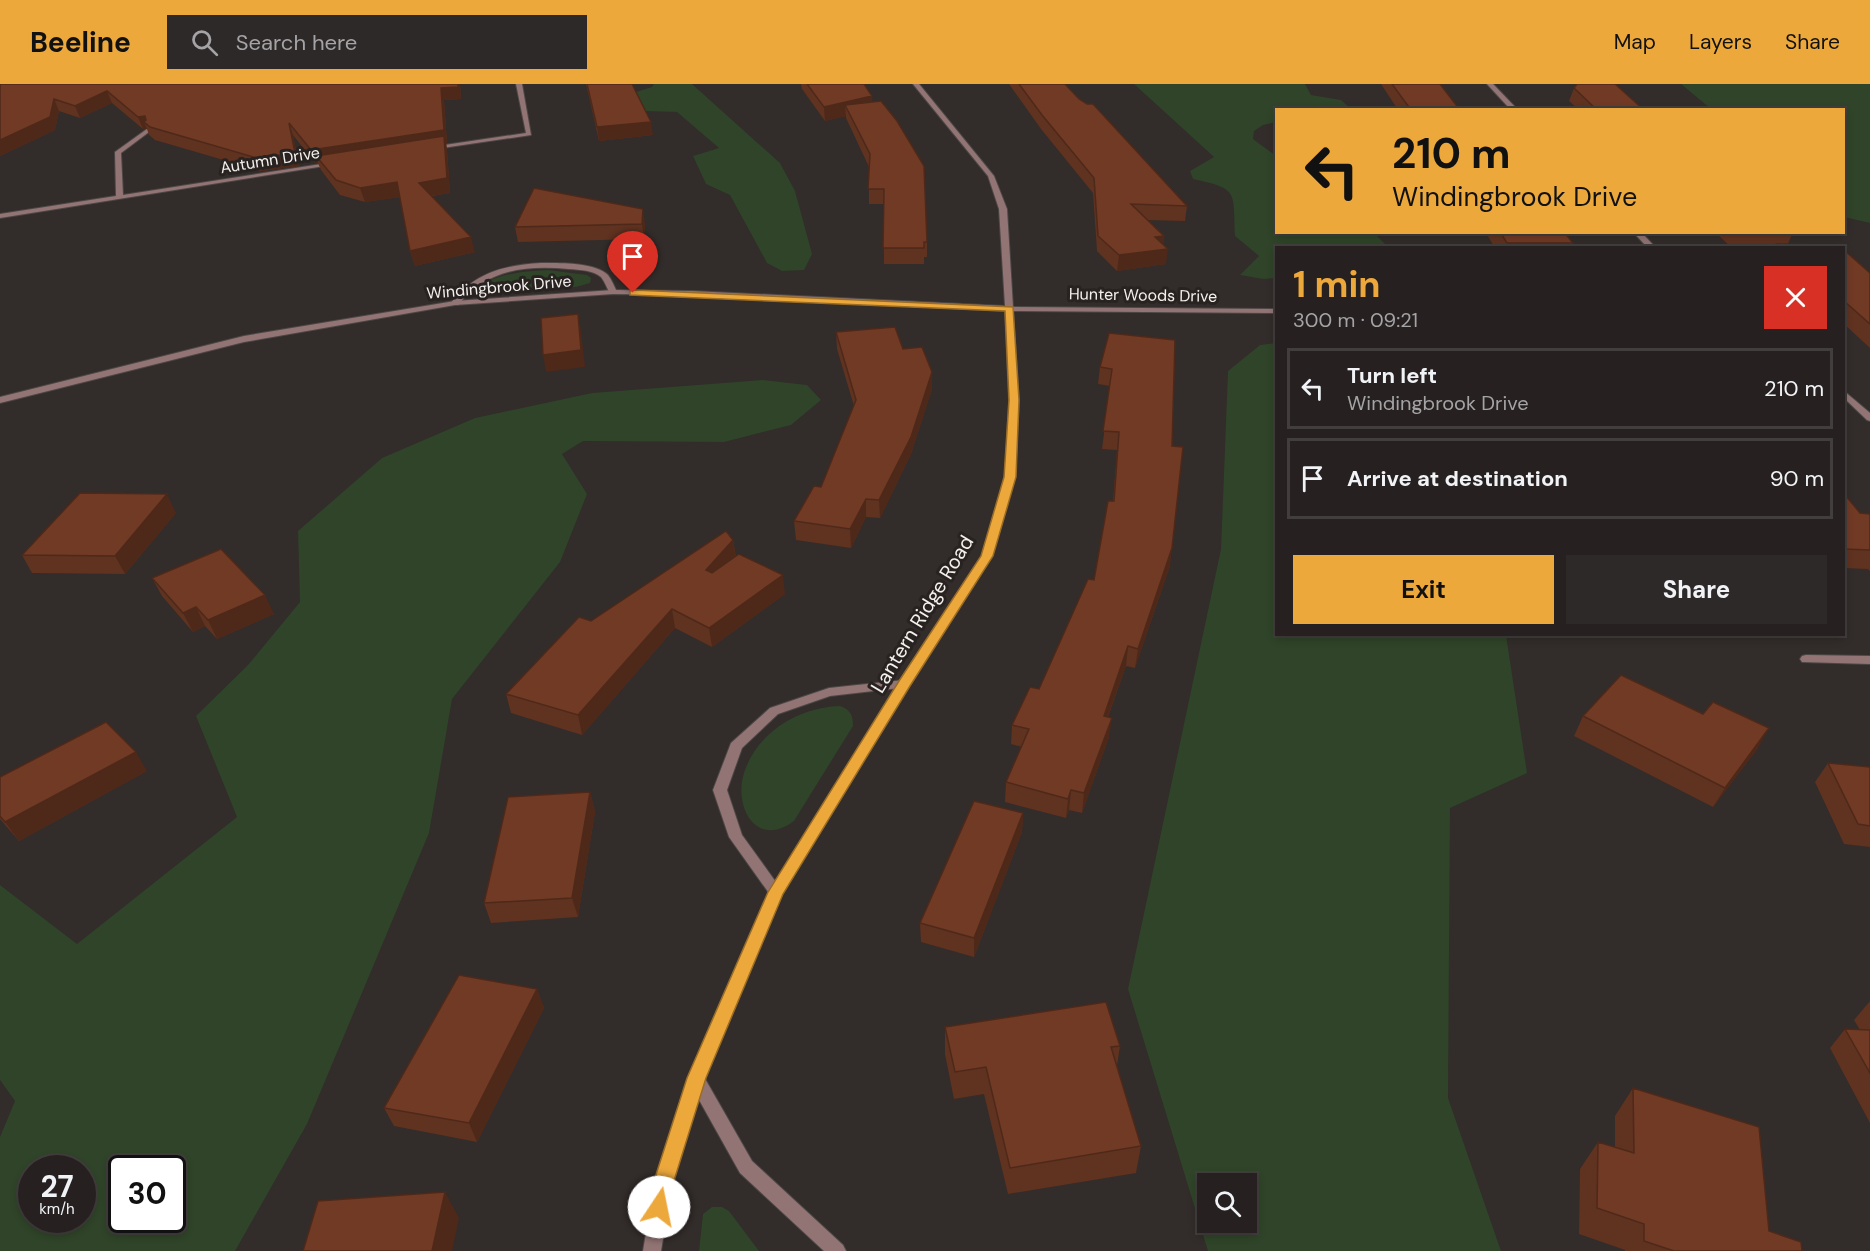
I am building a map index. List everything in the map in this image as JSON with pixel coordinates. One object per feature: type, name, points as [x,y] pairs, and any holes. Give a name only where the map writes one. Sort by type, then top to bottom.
[{"type":"street","points":[[424,150],[529,134],[519,84]]},
{"type":"street","name":"Lantern Ridge Road","points":[[652,1251],[663,1184],[696,1078],[776,892],[904,684],[987,556],[1010,477],[1014,400],[1003,209],[991,176],[916,84]]},
{"type":"street","points":[[1490,84],[1513,108]]},
{"type":"street","points":[[120,197],[118,152],[147,131]]},
{"type":"street","name":"Autumn Drive","points":[[0,216],[342,163]]},
{"type":"street","points":[[1638,234],[1651,246]]},
{"type":"street","points":[[455,303],[463,290],[479,280],[501,271],[528,266],[557,265],[587,268],[604,276],[613,292]]},
{"type":"street","name":"Windingbrook Drive","points":[[0,400],[244,339],[455,303],[613,292],[692,293],[1010,309]]},
{"type":"street","name":"Hunter Woods Drive","points":[[1010,309],[1275,311]]},
{"type":"street","points":[[1845,395],[1870,418]]},
{"type":"street","points":[[1806,659],[1870,660]]},
{"type":"street","points":[[776,892],[736,837],[720,790],[736,746],[774,711],[830,692],[904,684]]},
{"type":"street","points":[[696,1078],[746,1167],[837,1251]]},
{"type":"green space","points":[[654,84],[692,84],[780,163],[795,191],[812,254],[804,270],[782,271],[767,263],[730,195],[706,184],[693,156],[719,148],[677,112],[644,111],[636,92],[652,87]]},
{"type":"green space","points":[[1134,84],[1305,84],[1311,95],[1341,100],[1349,107],[1275,108],[1275,122],[1263,125],[1254,131],[1253,139],[1275,155],[1275,234],[1375,234],[1387,246],[1275,246],[1275,278],[1263,279],[1240,275],[1259,256],[1235,236],[1233,201],[1230,194],[1219,186],[1193,179],[1190,171],[1214,157]]},
{"type":"green space","points":[[1681,84],[1870,84],[1870,223],[1845,217],[1845,108],[1710,108]]},
{"type":"green space","points":[[548,270],[587,275],[591,278],[590,283],[576,287],[494,292],[484,291],[481,288],[486,283],[502,276]]},
{"type":"green space","points":[[1275,343],[1275,636],[1506,636],[1527,773],[1450,808],[1448,1098],[1501,1251],[1208,1251],[1203,1233],[1257,1233],[1257,1173],[1197,1173],[1197,1215],[1128,989],[1221,549],[1228,371],[1260,345]]},
{"type":"green space","points":[[763,380],[807,385],[821,400],[791,425],[724,442],[583,441],[562,454],[587,494],[560,562],[452,699],[429,833],[307,1124],[235,1251],[0,1251],[0,1137],[15,1101],[0,1080],[0,885],[77,944],[237,817],[196,716],[248,665],[300,602],[298,531],[382,458],[475,418],[592,393]]},
{"type":"green space","points":[[840,706],[851,713],[853,726],[794,821],[780,829],[768,830],[758,827],[750,819],[742,796],[742,783],[751,756],[771,733],[796,716],[825,707]]},
{"type":"green space","points":[[712,1207],[722,1207],[729,1211],[759,1251],[699,1251],[703,1214]]},
{"type":"building","points":[[0,84],[458,84],[458,87],[441,88],[444,130],[311,150],[289,123],[295,153],[257,158],[150,127],[144,122],[145,116],[138,117],[107,91],[75,106],[54,99],[50,117],[0,140]]},
{"type":"building","points":[[587,84],[632,84],[651,122],[597,127]]},
{"type":"building","points":[[807,84],[864,84],[872,96],[824,107]]},
{"type":"building","points":[[1019,84],[1065,84],[1079,99],[1087,104],[1093,104],[1187,206],[1131,204],[1164,236],[1155,237],[1168,249],[1119,255],[1098,236],[1094,178]]},
{"type":"building","points":[[1392,84],[1440,84],[1458,108],[1410,108]]},
{"type":"building","points":[[1577,84],[1615,84],[1642,108],[1595,108],[1574,88]]},
{"type":"building","points":[[881,101],[897,121],[924,166],[927,242],[924,242],[924,248],[883,248],[884,189],[868,189],[870,154],[845,105]]},
{"type":"building","points":[[444,136],[447,178],[419,183],[471,237],[410,251],[397,182],[360,188],[336,180],[316,156]]},
{"type":"building","points":[[534,188],[643,209],[642,224],[515,227]]},
{"type":"building","points":[[1501,234],[1566,234],[1573,243],[1507,243]]},
{"type":"building","points":[[1777,244],[1839,246],[1779,246]]},
{"type":"building","points":[[1845,251],[1870,273],[1870,324],[1845,302]]},
{"type":"building","points":[[578,314],[581,350],[543,355],[541,318]]},
{"type":"building","points":[[895,327],[903,349],[922,347],[932,372],[911,437],[879,500],[866,499],[850,529],[794,521],[814,486],[821,487],[856,400],[836,332]]},
{"type":"building","points":[[1109,333],[1175,340],[1172,446],[1183,447],[1172,548],[1138,649],[1128,646],[1104,716],[1112,718],[1084,793],[1071,790],[1068,799],[1006,782],[1029,729],[1012,725],[1030,687],[1039,689],[1088,579],[1094,580],[1108,501],[1114,501],[1119,432],[1103,431],[1112,369],[1100,367]]},
{"type":"building","points":[[80,493],[167,494],[115,556],[22,555]]},
{"type":"building","points":[[1845,496],[1860,513],[1870,514],[1870,550],[1845,549]]},
{"type":"building","points":[[726,531],[733,540],[706,570],[712,573],[739,554],[783,575],[709,628],[672,609],[578,715],[506,694],[579,617],[591,621]]},
{"type":"building","points":[[221,549],[265,595],[208,620],[196,607],[183,613],[152,578]]},
{"type":"building","points":[[1621,675],[1703,714],[1713,702],[1769,728],[1725,788],[1583,716]]},
{"type":"building","points":[[106,722],[136,752],[5,822],[0,816],[0,777]]},
{"type":"building","points":[[1828,763],[1870,767],[1870,826],[1858,824]]},
{"type":"building","points":[[590,792],[572,898],[484,903],[508,797]]},
{"type":"building","points":[[974,801],[1023,813],[974,938],[920,923]]},
{"type":"building","points":[[459,975],[537,989],[469,1123],[384,1108]]},
{"type":"building","points":[[1106,1002],[1120,1046],[1111,1047],[1141,1146],[1010,1168],[986,1067],[955,1072],[945,1027]]},
{"type":"building","points":[[1845,1029],[1870,1030],[1870,1073]]},
{"type":"building","points":[[1633,1088],[1759,1127],[1769,1231],[1801,1242],[1802,1251],[1674,1251],[1644,1241],[1644,1224],[1597,1208],[1598,1142],[1634,1153]]},
{"type":"building","points":[[445,1192],[432,1251],[303,1251],[318,1201]]},
{"type":"route","points":[[633,293],[692,293],[1010,309],[1014,400],[1010,477],[987,556],[904,684],[776,892],[696,1078],[663,1184],[659,1207]]}]
